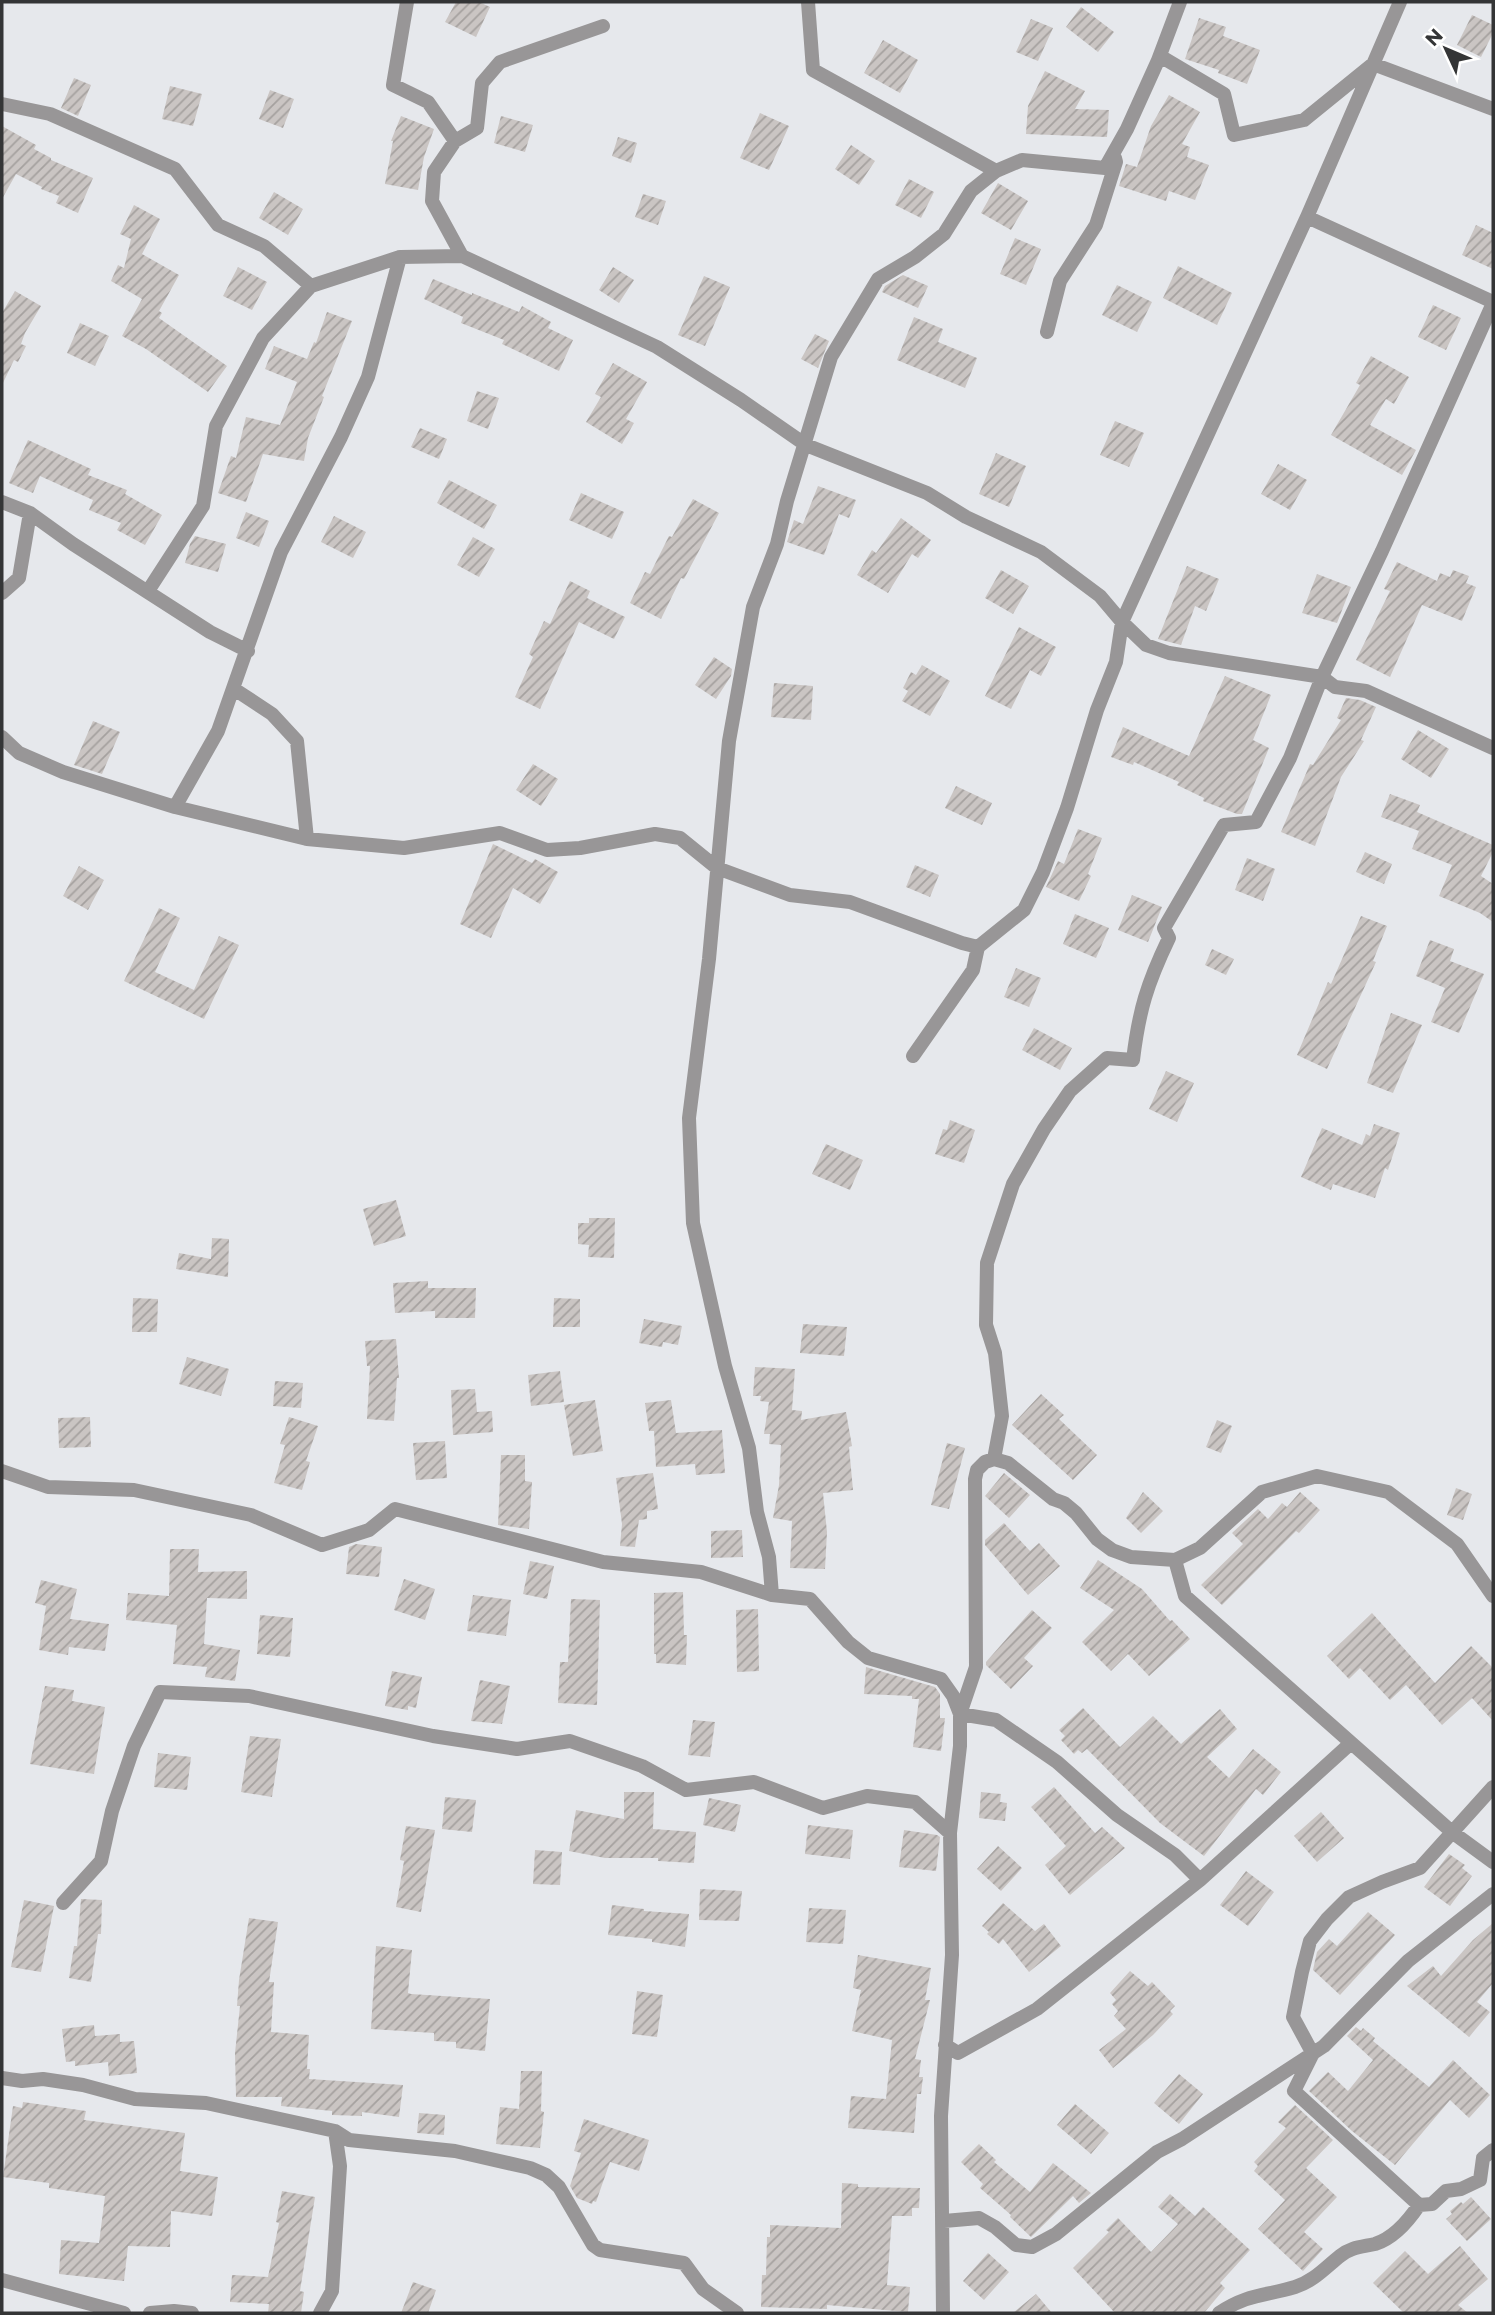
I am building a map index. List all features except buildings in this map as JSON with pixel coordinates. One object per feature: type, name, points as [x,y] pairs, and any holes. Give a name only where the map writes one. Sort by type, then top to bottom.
[{"type":"street","points":[[407,2],[393,85],[428,102],[454,141]]},
{"type":"street","points":[[808,2],[813,70],[996,171]]},
{"type":"street","points":[[1047,331],[1059,281],[1097,225],[1116,162],[1115,156],[1160,57],[1180,2]]},
{"type":"street","points":[[913,1056],[973,970],[978,947],[1024,910],[1042,872],[1116,662],[1122,622],[1307,217],[1400,2]]},
{"type":"street","points":[[462,256],[432,201],[434,172],[454,141],[477,128],[482,83],[500,62],[603,26]]},
{"type":"street","points":[[772,1595],[769,1557],[757,1513],[749,1448],[725,1366],[693,1223],[689,1118],[718,868],[729,741],[753,607],[777,544],[787,501],[831,358],[878,279],[915,257],[944,234],[971,191],[996,171],[1023,160],[1105,168],[1160,57]]},
{"type":"street","points":[[1160,57],[1224,94],[1234,135],[1304,120],[1373,64]]},
{"type":"street","points":[[1373,64],[1493,110]]},
{"type":"street","points":[[2,104],[50,114],[175,169],[218,225],[264,246],[312,286]]},
{"type":"street","points":[[994,1459],[1002,1416],[995,1353],[986,1325],[987,1263],[1013,1184],[1070,1091],[1107,1059],[1133,1060],[1138,1015],[1150,977],[1169,938],[1164,928],[1224,825],[1256,822],[1290,758],[1322,677],[1382,551],[1493,302],[1307,217]]},
{"type":"street","points":[[148,591],[203,506],[216,426],[263,338],[312,286],[400,257],[462,256],[657,347],[806,445],[927,493],[966,517],[1041,552],[1100,596],[1146,645],[1169,653],[1322,677],[1335,687],[1366,691],[1493,748]]},
{"type":"street","points":[[176,807],[218,731],[281,552],[341,437],[368,377],[400,257]]},
{"type":"street","points":[[2,502],[30,513],[73,544],[210,632],[248,651]]},
{"type":"street","points":[[2,593],[19,578],[30,513]]},
{"type":"street","points":[[234,689],[272,714],[297,741],[307,839]]},
{"type":"street","points":[[2,737],[19,753],[63,772],[176,807],[307,839],[404,848],[500,834],[547,850],[580,848],[655,834],[680,838],[718,868],[790,895],[850,902],[978,947]]},
{"type":"street","points":[[960,1714],[976,1667],[975,1479],[977,1470],[985,1462],[994,1459],[1008,1463],[1053,1499],[1064,1503],[1097,1539],[1112,1550],[1131,1557],[1175,1560],[1200,1548],[1262,1492],[1317,1476],[1388,1492],[1457,1544],[1493,1596]]},
{"type":"street","points":[[2,1471],[48,1487],[134,1490],[251,1515],[322,1545],[369,1530],[395,1509],[603,1562],[701,1572],[772,1595],[810,1599],[848,1642],[869,1658],[941,1679],[954,1696],[960,1714],[960,1746],[950,1833],[952,1955],[941,2116],[943,2313]]},
{"type":"street","points":[[1175,1560],[1185,1596],[1452,1832],[1493,1863]]},
{"type":"street","points":[[63,1903],[101,1861],[112,1811],[134,1746],[160,1692],[249,1696],[433,1735],[517,1749],[570,1741],[642,1766],[686,1790],[754,1782],[823,1808],[867,1796],[915,1802],[950,1833]]},
{"type":"street","points":[[960,1714],[996,1720],[1047,1755],[1117,1815],[1175,1855],[1200,1880]]},
{"type":"street","points":[[945,2045],[958,2053],[1037,2009],[1200,1880],[1351,1743]]},
{"type":"street","points":[[1313,2054],[1293,2017],[1310,1941],[1349,1897],[1420,1868],[1493,1787]]},
{"type":"street","points":[[944,2221],[979,2218],[995,2227],[1016,2245],[1032,2247],[1056,2234],[1157,2152],[1182,2139],[1313,2054],[1339,2032],[1408,1961],[1493,1894]]},
{"type":"street","points":[[1313,2054],[1294,2091],[1419,2205],[1432,2204],[1446,2191],[1461,2189],[1480,2180],[1483,2158],[1493,2150]]},
{"type":"street","points":[[2,2078],[83,2085],[135,2099],[206,2103],[335,2131],[349,2140],[455,2151],[530,2168],[546,2175],[559,2187],[593,2245],[600,2250],[684,2263],[703,2289],[737,2313]]},
{"type":"street","points":[[320,2313],[332,2291],[340,2166],[335,2131]]},
{"type":"street","points":[[1219,2313],[1244,2298],[1297,2287],[1322,2273],[1340,2255],[1356,2246],[1377,2243],[1406,2224],[1419,2205]]},
{"type":"street","points":[[2,2280],[124,2313]]},
{"type":"street","points":[[150,2313],[192,2313]]}]
